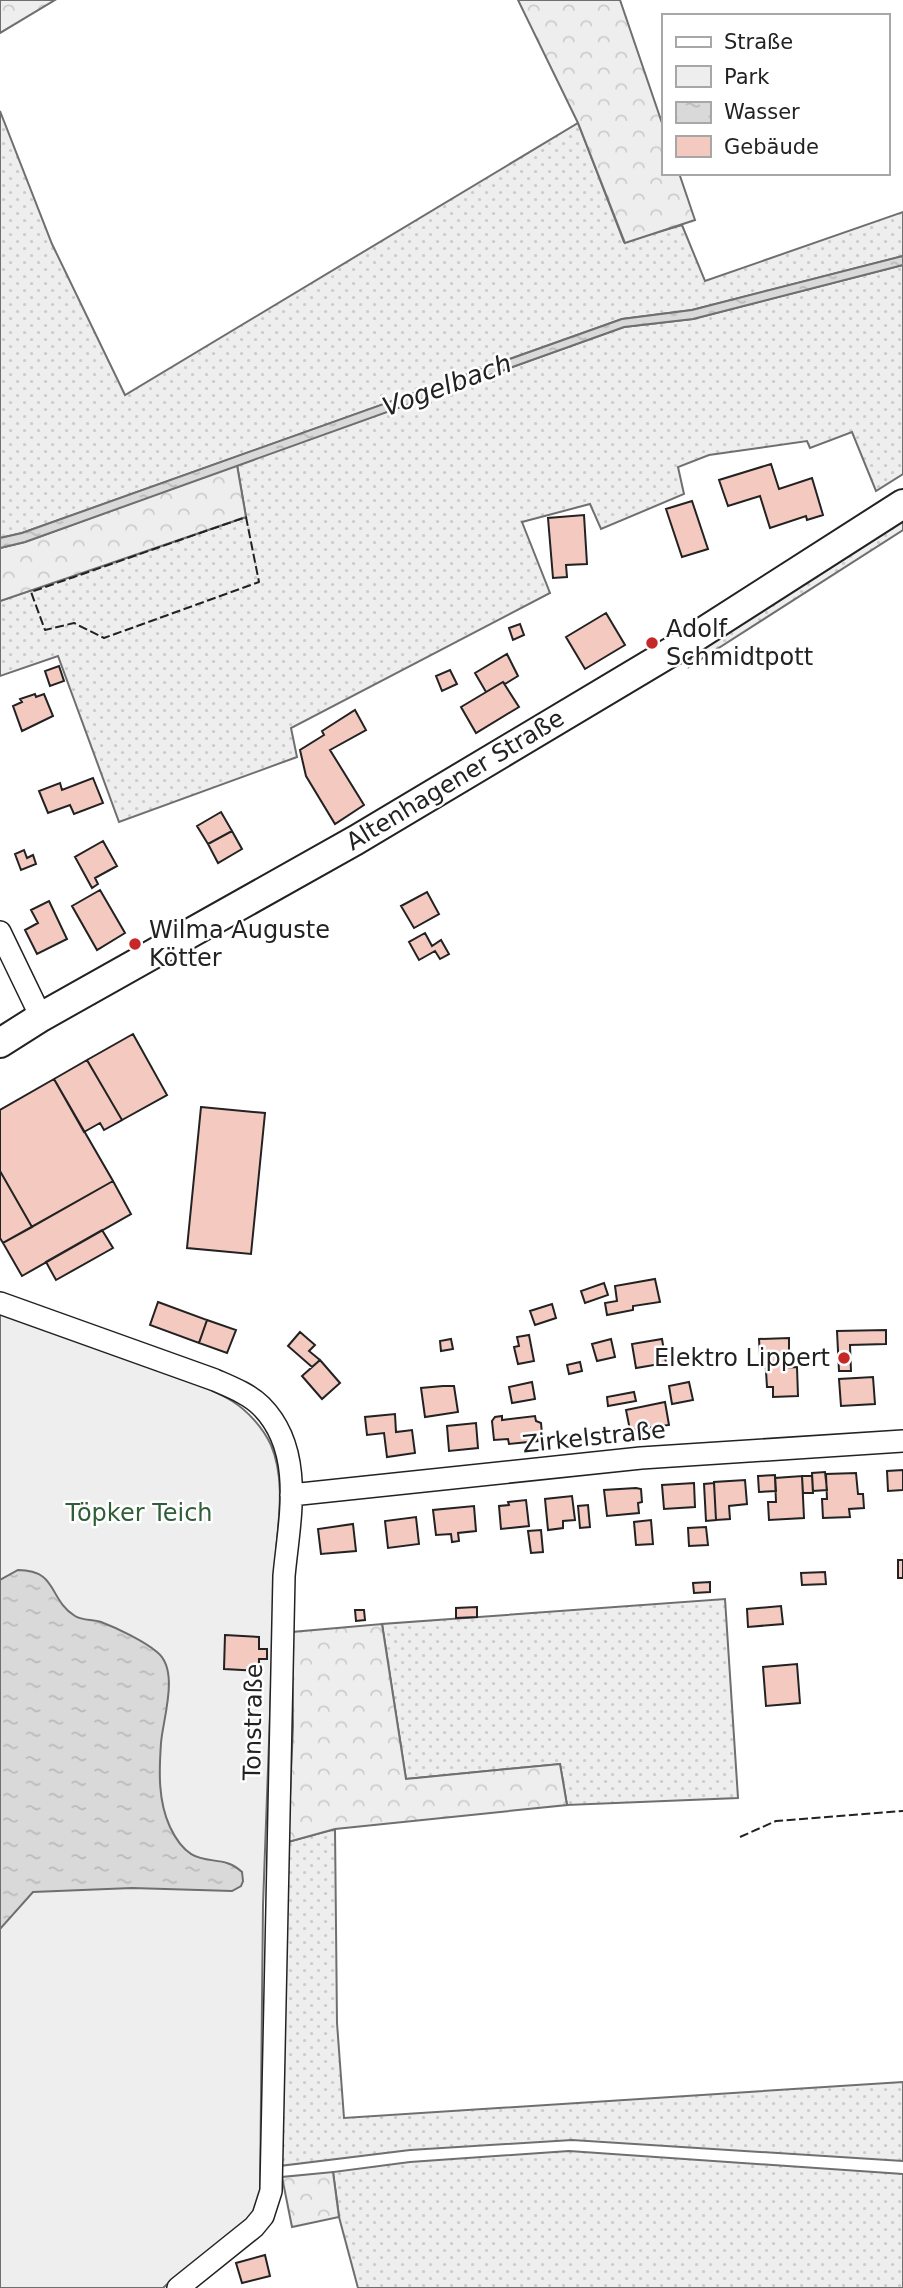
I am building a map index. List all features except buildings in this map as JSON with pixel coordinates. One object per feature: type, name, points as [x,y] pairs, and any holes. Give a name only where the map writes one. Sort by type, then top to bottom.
[{"type":"main road","name":"Altenhagener Straße","points":[[0,1043],[41,1017],[389,820],[681,646],[903,504]]},
{"type":"street","points":[[0,932],[41,1017]]},
{"type":"street","name":"Tonstraße","points":[[0,1303],[215,1380],[243,1393],[260,1405],[279,1433],[288,1454],[291,1495],[284,1576],[271,2191],[262,2216],[254,2227],[178,2288]]},
{"type":"street","name":"Zirkelstraße","points":[[291,1495],[641,1458],[903,1441]]},
{"type":"green space","points":[[0,0],[55,0],[0,33]]},
{"type":"green space","points":[[518,0],[620,0],[662,123],[662,175],[680,175],[695,220],[625,243],[578,123]]},
{"type":"green space","points":[[0,111],[52,244],[125,395],[578,123],[624,242],[682,225],[705,281],[903,212],[903,256],[692,310],[622,319],[22,533],[0,538]]},
{"type":"green space","points":[[903,265],[903,474],[876,491],[852,432],[810,448],[807,441],[709,455],[678,467],[684,494],[601,529],[590,504],[522,522],[550,593],[291,728],[297,757],[119,822],[58,656],[0,676],[0,601],[246,517],[237,465],[624,327],[693,319]]},
{"type":"green space","points":[[237,465],[246,517],[0,601],[0,548],[25,542]]},
{"type":"green space","points":[[903,516],[903,530],[689,667],[692,651]]},
{"type":"green space","name":"Töpker Teich","points":[[0,1314],[205,1387],[232,1401],[244,1410],[268,1439],[278,1471],[280,1484],[263,1905],[260,2194],[256,2210],[240,2229],[163,2288],[0,2288]]},
{"type":"green space","points":[[725,1599],[738,1798],[567,1805],[560,1764],[406,1779],[382,1624]]},
{"type":"green space","points":[[382,1624],[406,1779],[560,1764],[567,1805],[335,1829],[288,1842],[293,1726],[292,1632]]},
{"type":"green space","points":[[335,1829],[337,2023],[344,2118],[903,2082],[903,2161],[572,2140],[410,2150],[279,2166],[288,1842]]},
{"type":"green space","points":[[569,2151],[903,2174],[903,2288],[358,2288],[339,2217],[333,2172],[410,2162]]},
{"type":"green space","points":[[333,2172],[339,2217],[292,2227],[282,2177]]},
{"type":"water","name":"Vogelbach","points":[[903,256],[903,265],[693,319],[624,327],[25,542],[0,548],[0,538],[22,533],[622,319],[692,310]]},
{"type":"water","points":[[18,1570],[40,1575],[60,1602],[75,1616],[101,1622],[122,1631],[152,1648],[164,1660],[169,1682],[160,1775],[161,1797],[166,1817],[179,1842],[188,1851],[197,1857],[233,1865],[242,1872],[241,1886],[232,1891],[132,1888],[33,1892],[0,1929],[0,1580]]},
{"type":"fence","points":[[246,517],[259,582],[104,638],[74,623],[45,630],[31,592],[246,517]]},
{"type":"fence","points":[[740,1837],[776,1821],[903,1811]]},
{"type":"place","name":"Adolf Schmidtpott","points":[[652,643]]},
{"type":"place","name":"Wilma Auguste Kötter","points":[[135,944]]},
{"type":"place","name":"Elektro Lippert","points":[[844,1358]]}]
